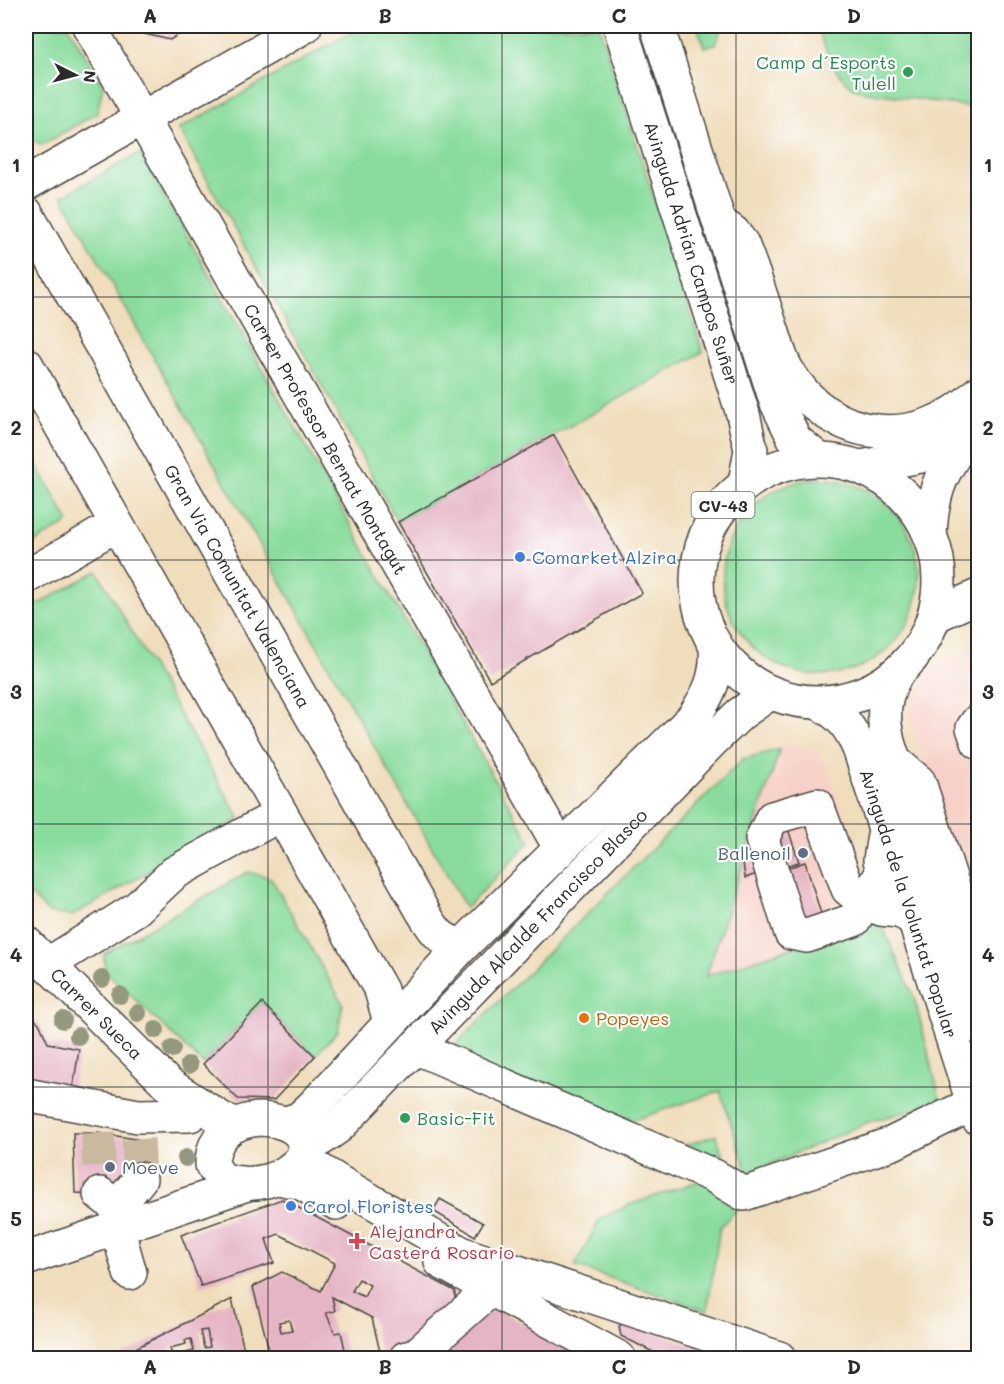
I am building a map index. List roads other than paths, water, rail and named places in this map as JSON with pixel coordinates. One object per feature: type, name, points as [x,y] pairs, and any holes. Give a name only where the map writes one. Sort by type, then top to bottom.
[{"type":"street","name":"Carrer Professor Bernat Montagut","points":[[89,26],[323,429],[557,842],[559,851]]},
{"type":"street","points":[[26,184],[305,26]]},
{"type":"street","name":"Avinguda Adrián Campos Suñer","points":[[620,26],[743,414],[751,450],[745,483]]},
{"type":"street","name":"Avinguda Adrián Campos Suñer","points":[[657,26],[786,424],[795,440],[817,458]]},
{"type":"street","name":"Gran Via Comunitat Valenciana","points":[[26,214],[423,912],[438,936],[451,943],[463,945]]},
{"type":"street","points":[[720,223],[733,232],[742,244],[786,369],[810,398],[838,419],[877,431],[899,433],[925,428],[949,417],[978,393]]},
{"type":"street","points":[[26,364],[381,990],[390,1022]]},
{"type":"street","name":"CV-43","points":[[861,467],[921,456],[978,414]]},
{"type":"street","name":"CV-43","points":[[930,535],[931,509],[936,486],[951,459],[978,420]]},
{"type":"street","name":"CV-43","points":[[817,458],[861,467],[879,475],[910,501],[930,535],[938,561],[939,589],[934,616],[920,647],[897,673],[874,689],[856,696],[819,703],[794,701],[770,693],[740,675],[716,648],[700,615],[696,578],[702,542],[719,509],[745,483],[779,465],[817,458]]},
{"type":"street","points":[[26,577],[116,525]]},
{"type":"street","points":[[934,616],[978,596]]},
{"type":"street","name":"Avinguda Alcalde Francisco Blasco","points":[[285,1123],[299,1119],[314,1105],[463,945],[693,718],[711,691],[717,667],[716,648]]},
{"type":"street","name":"Avinguda de la Voluntat Popular","points":[[897,673],[888,689],[884,704],[884,724],[978,1027]]},
{"type":"street","name":"Avinguda Alcalde Francisco Blasco","points":[[304,1153],[338,1127],[713,740],[740,714],[770,693]]},
{"type":"street","name":"Avinguda de la Voluntat Popular","points":[[819,703],[836,711],[853,732],[915,919],[970,1114]]},
{"type":"street","points":[[978,721],[973,728],[978,742]]},
{"type":"street","name":"Avinguda de la Voluntat Popular","points":[[894,761],[919,782],[978,963]]},
{"type":"street","points":[[136,909],[174,873],[280,814]]},
{"type":"street","points":[[885,827],[880,860],[883,871],[864,902],[880,909],[899,911],[915,919]]},
{"type":"street","points":[[36,954],[159,899],[242,852]]},
{"type":"street","name":"Carrer Sueca","points":[[36,954],[168,1084],[212,1152]]},
{"type":"street","points":[[415,1047],[663,1153],[729,1183],[744,1194],[970,1114]]},
{"type":"street","name":"Carrer Sueca","points":[[168,1084],[222,1119],[235,1124]]},
{"type":"street","points":[[26,1095],[115,1128],[146,1117],[190,1115]]},
{"type":"street","points":[[26,1245],[118,1201],[188,1181],[212,1152],[219,1138],[235,1124],[260,1119],[285,1123],[299,1132],[304,1153],[310,1164],[463,1254],[779,1359]]},
{"type":"street","points":[[212,1152],[214,1173],[221,1179],[244,1185]]},
{"type":"street","points":[[278,1178],[304,1153]]},
{"type":"street","points":[[26,1259],[118,1201],[244,1185],[278,1178],[301,1183],[490,1290],[619,1359]]},
{"type":"street","points":[[118,1201],[130,1273]]},
{"type":"street","points":[[411,1358],[490,1290]]},
{"type":"tunnel","points":[[98,1133],[100,1194]]},
{"type":"tunnel","points":[[138,1139],[140,1179]]},
{"type":"place","name":"Camp d´Esports Tulell","points":[[908,72]]},
{"type":"place","name":"Comarket Alzira","points":[[520,557]]},
{"type":"place","name":"Ballenoil","points":[[803,853]]},
{"type":"place","name":"Popeyes","points":[[584,1018]]},
{"type":"place","name":"Basic-Fit","points":[[405,1118]]},
{"type":"place","name":"Moeve","points":[[110,1167]]},
{"type":"place","name":"Carol Floristes","points":[[291,1206]]},
{"type":"place","name":"Alejandra Casterá Rosario","points":[[357,1241]]}]
